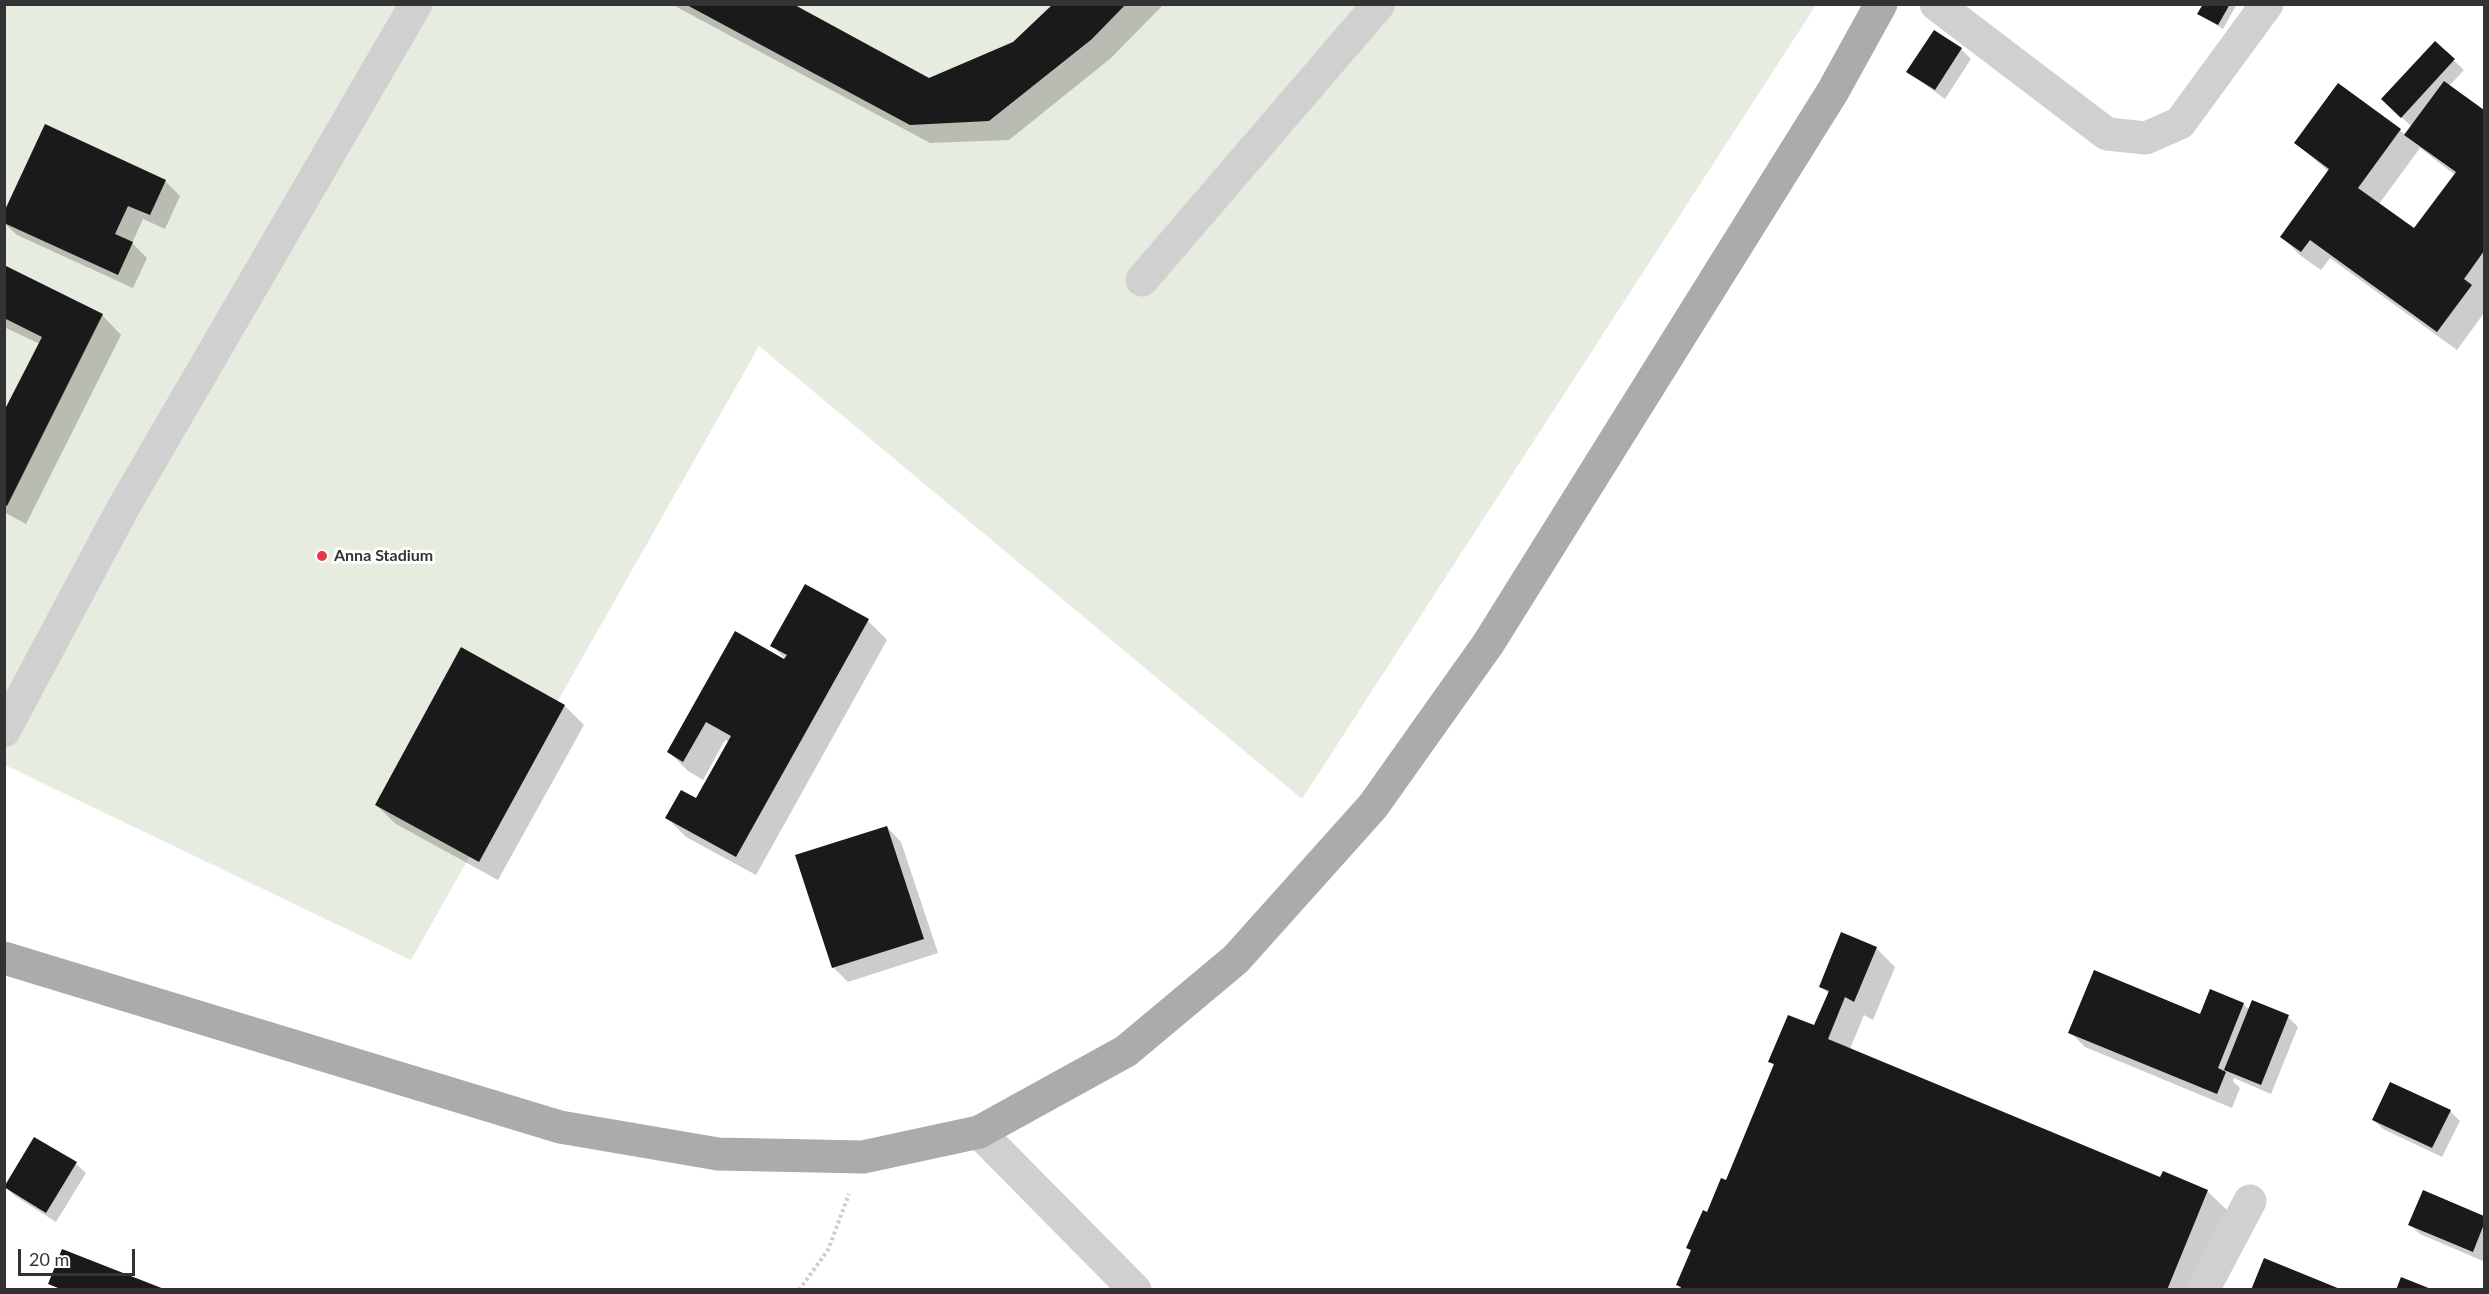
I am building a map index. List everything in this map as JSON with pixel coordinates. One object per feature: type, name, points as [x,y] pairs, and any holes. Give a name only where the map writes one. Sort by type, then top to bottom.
[{"type":"main road","points":[[4,958],[560,1127],[718,1154],[863,1157],[979,1132],[1125,1051],[1236,959],[1372,806],[1488,644],[1827,102],[1881,4]]},
{"type":"street","points":[[4,731],[123,508],[416,4]]},
{"type":"street","points":[[1142,280],[1379,4]]},
{"type":"street","points":[[1935,4],[2107,134],[2146,138],[2180,123],[2267,4]]},
{"type":"street","points":[[979,1132],[1135,1290]]},
{"type":"street","points":[[2203,1290],[2250,1201]]},
{"type":"path","points":[[799,1290],[828,1250],[863,1157]]},
{"type":"shaded area","name":"Anna Stadium","points":[[4,5],[1816,5],[1302,799],[759,346],[411,960],[5,765]]},
{"type":"building","points":[[685,4],[793,4],[929,78],[1013,42],[1053,4],[1126,4],[1092,39],[989,121],[910,125]]},
{"type":"building","points":[[2203,4],[2230,4],[2218,25],[2197,14]]},
{"type":"building","points":[[1934,30],[1962,48],[1935,90],[1906,72]]},
{"type":"building","points":[[2435,41],[2455,59],[2401,118],[2381,99]]},
{"type":"building","points":[[2444,81],[2484,110],[2484,251],[2464,279],[2472,285],[2437,332],[2310,240],[2301,252],[2280,237],[2329,169],[2294,143],[2338,83],[2401,129],[2358,188],[2414,228],[2456,172],[2404,135]]},
{"type":"building","points":[[45,124],[166,180],[150,215],[128,206],[115,234],[133,242],[118,275],[4,223],[4,212]]},
{"type":"building","points":[[4,265],[103,314],[7,506],[4,504],[4,411],[42,337],[4,318]]},
{"type":"building","points":[[805,584],[869,619],[736,857],[665,818],[681,790],[696,798],[731,736],[706,722],[683,762],[667,752],[735,631],[784,659],[787,655],[770,646]]},
{"type":"building","points":[[461,647],[565,705],[479,862],[375,805]]},
{"type":"building","points":[[887,826],[924,939],[832,968],[795,855]]},
{"type":"building","points":[[1841,932],[1877,947],[1854,1002],[1845,997],[1828,1039],[2160,1177],[2163,1171],[2208,1190],[2167,1290],[1680,1290],[1681,1287],[1676,1285],[1691,1250],[1686,1248],[1703,1210],[1707,1212],[1721,1178],[1726,1180],[1774,1064],[1768,1062],[1788,1015],[1814,1025],[1829,991],[1819,987]]},
{"type":"building","points":[[2094,970],[2200,1014],[2210,989],[2244,1003],[2218,1068],[2226,1072],[2217,1094],[2068,1033]]},
{"type":"building","points":[[2252,1000],[2289,1015],[2261,1085],[2224,1070]]},
{"type":"building","points":[[2390,1082],[2451,1110],[2432,1148],[2372,1120]]},
{"type":"building","points":[[34,1137],[77,1162],[46,1213],[4,1187]]},
{"type":"building","points":[[2423,1190],[2484,1216],[2484,1224],[2473,1252],[2408,1225]]},
{"type":"building","points":[[62,1249],[164,1290],[63,1290],[48,1284]]},
{"type":"building","points":[[2264,1258],[2340,1289],[2340,1290],[2251,1290]]},
{"type":"building","points":[[2401,1277],[2431,1289],[2431,1290],[2396,1290]]},
{"type":"place","name":"Anna Stadium","points":[[322,556]]}]
